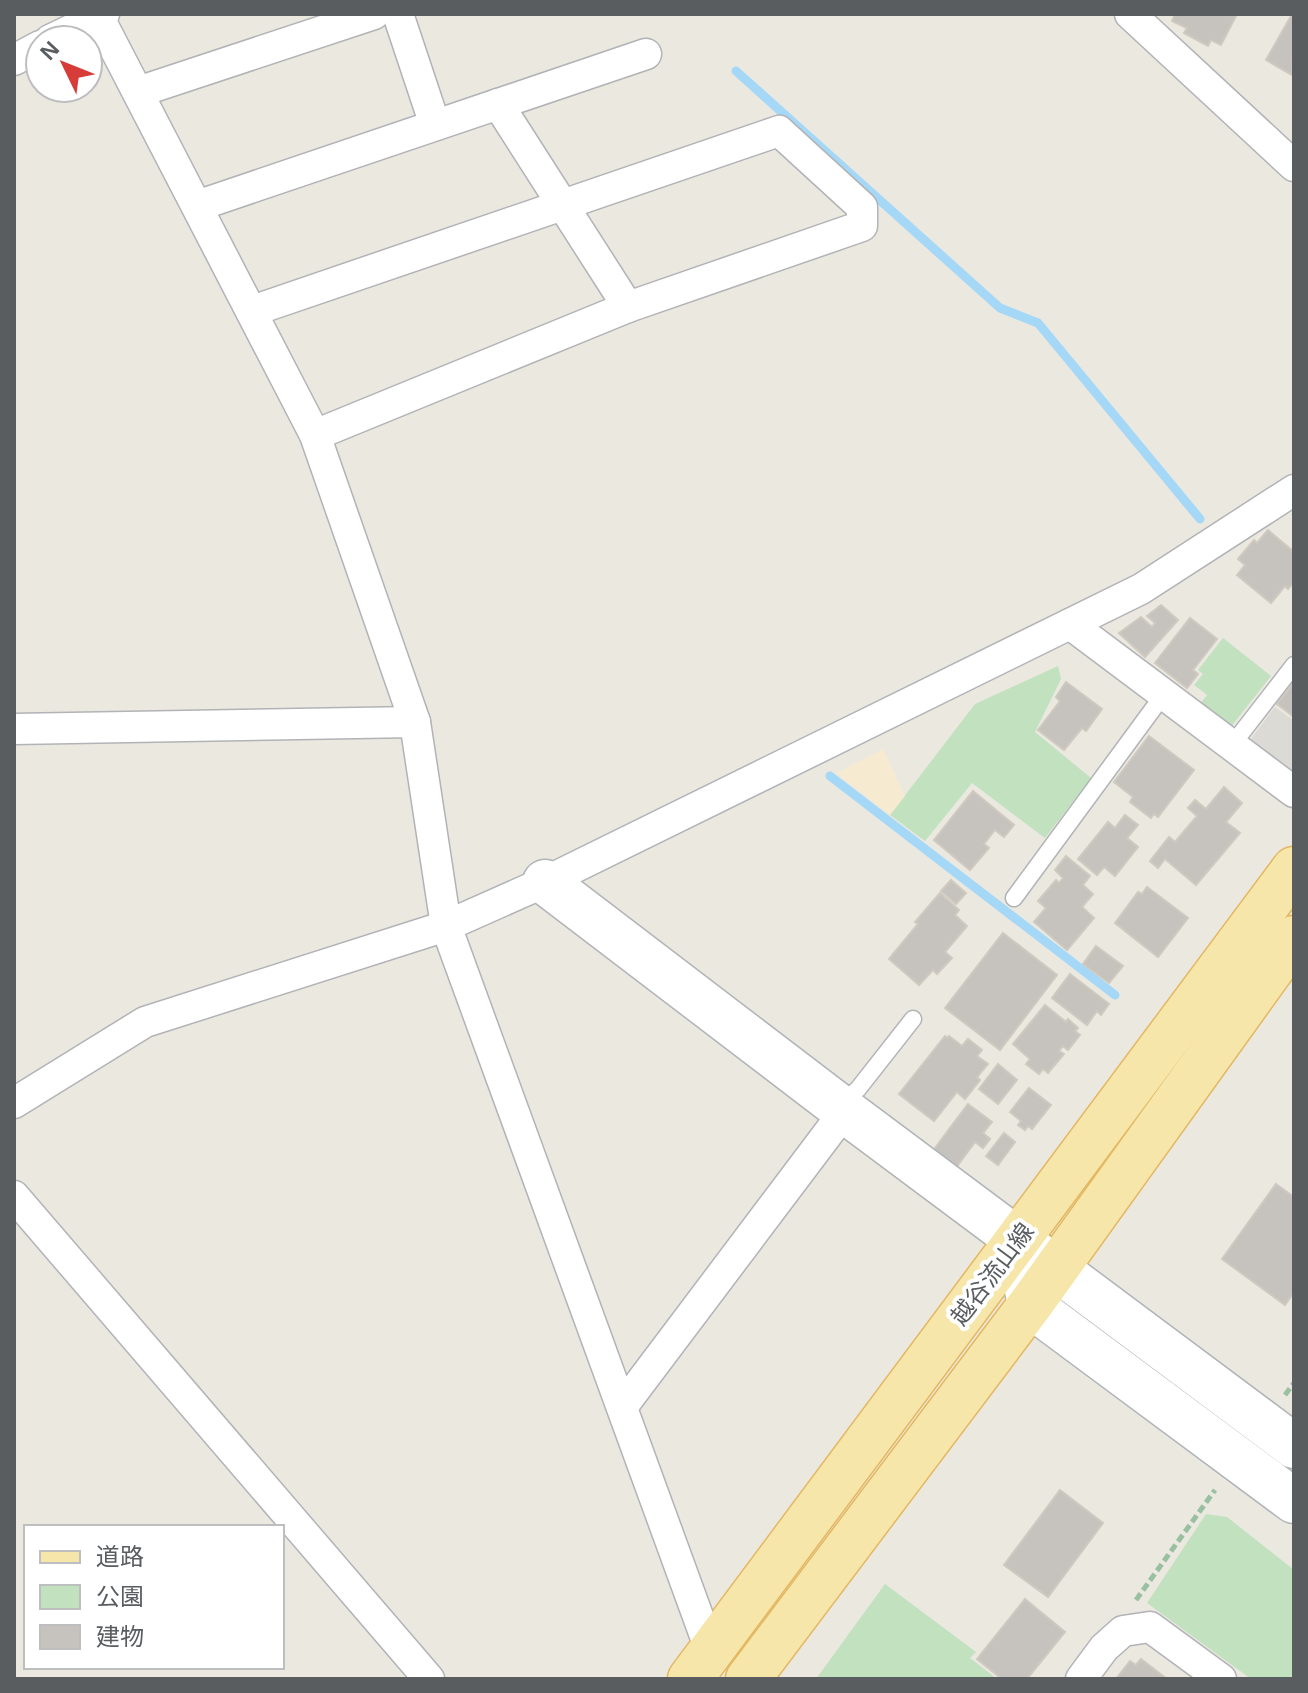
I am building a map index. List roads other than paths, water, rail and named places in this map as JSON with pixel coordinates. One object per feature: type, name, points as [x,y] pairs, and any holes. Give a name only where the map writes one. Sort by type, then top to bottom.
[{"type":"main road","name":"越谷流山線","points":[[701,1665],[1294,869]]},
{"type":"main road","name":"越谷流山線","points":[[748,1679],[1057,1269],[1294,938]]},
{"type":"street","points":[[138,92],[374,14]]},
{"type":"street","points":[[398,14],[435,125]]},
{"type":"street","points":[[99,15],[315,435],[415,722],[446,926],[622,1407],[701,1665]]},
{"type":"street","points":[[1139,17],[1174,57],[1294,166]]},
{"type":"street","points":[[197,206],[646,54]]},
{"type":"street","points":[[498,104],[628,307]]},
{"type":"street","points":[[252,311],[779,131],[862,207],[862,226],[628,307],[315,435]]},
{"type":"street","points":[[14,1103],[145,1022],[446,926],[545,882],[1141,589],[1294,490]]},
{"type":"street","points":[[1070,624],[1294,792]]},
{"type":"street","points":[[14,729],[415,722]]},
{"type":"street","points":[[545,882],[1294,1446]]},
{"type":"street","points":[[622,1407],[842,1108]]},
{"type":"street","points":[[14,1196],[429,1679]]},
{"type":"street","points":[[1017,1240],[1030,1305],[1294,1501]]},
{"type":"street","points":[[1081,1679],[1104,1648],[1123,1631],[1150,1627],[1221,1679]]},
{"type":"lane","points":[[1232,745],[1294,665]]},
{"type":"lane","points":[[1014,898],[1164,694]]},
{"type":"lane","points":[[842,1108],[913,1019]]},
{"type":"waterway","points":[[736,71],[1000,308],[1038,323],[1200,519]]},
{"type":"waterway","points":[[830,776],[1115,995]]}]
